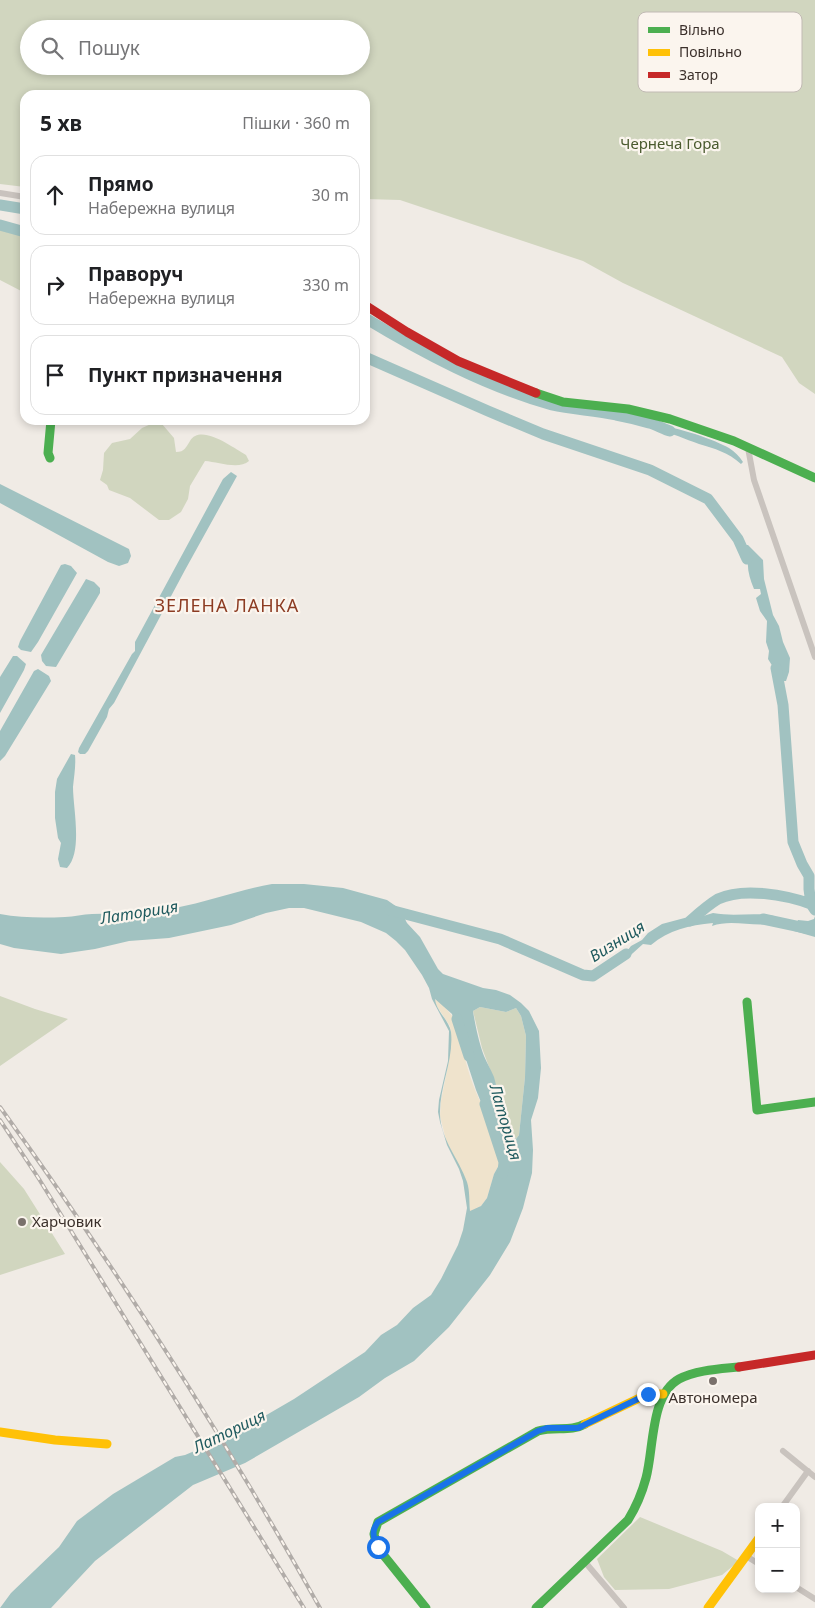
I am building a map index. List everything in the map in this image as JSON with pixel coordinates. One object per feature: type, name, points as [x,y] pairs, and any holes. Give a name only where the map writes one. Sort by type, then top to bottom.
[{"type":"street","points":[[0,193],[20,195]]},
{"type":"street","points":[[370,308],[458,361],[520,387],[563,402],[628,409],[652,414],[734,441],[815,478]]},
{"type":"street","points":[[50,458],[48,453],[51,425]]},
{"type":"street","points":[[748,448],[754,480],[815,657]]},
{"type":"street","points":[[748,1002],[757,1110],[815,1102]]},
{"type":"street","points":[[536,1608],[628,1520],[638,1504],[646,1484],[658,1412],[663,1394],[671,1384],[679,1378],[696,1372],[815,1356]]},
{"type":"street","points":[[426,1608],[378,1547],[374,1538],[374,1528],[378,1522],[538,1431],[547,1428],[578,1428],[648,1394],[663,1394]]},
{"type":"street","points":[[0,1432],[55,1440],[107,1444]]},
{"type":"street","points":[[783,1451],[815,1477]]},
{"type":"street","points":[[785,1503],[808,1471]]},
{"type":"street","points":[[708,1608],[755,1544]]},
{"type":"street","points":[[746,1556],[755,1562]]},
{"type":"street","points":[[585,1562],[624,1608]]},
{"type":"street","points":[[800,1590],[815,1599]]},
{"type":"green space","name":"Чернеча Гора","points":[[0,0],[815,0],[815,394],[799,383],[782,357],[623,283],[583,261],[400,200],[370,199],[370,90],[20,90],[20,186],[0,184]]},
{"type":"green space","points":[[0,225],[20,231],[20,290],[0,280]]},
{"type":"green space","points":[[149,425],[163,425],[174,438],[176,452],[183,450],[195,436],[202,435],[225,443],[246,455],[249,461],[240,465],[228,465],[205,461],[190,486],[188,499],[181,512],[169,520],[159,520],[130,498],[109,490],[107,485],[100,480],[103,470],[104,453],[112,443],[130,439],[142,428]]},
{"type":"green space","points":[[0,996],[35,1009],[68,1019],[0,1066]]},
{"type":"green space","points":[[480,1007],[506,1012],[516,1008],[521,1016],[526,1036],[525,1077],[519,1135],[516,1139],[505,1120],[498,1100],[495,1083],[482,1048],[473,1011]]},
{"type":"green space","name":"Харчовик","points":[[0,1162],[24,1189],[65,1254],[0,1275]]},
{"type":"green space","points":[[640,1517],[722,1551],[739,1561],[722,1575],[669,1589],[615,1590],[604,1577],[597,1559]]},
{"type":"sand","points":[[434,999],[447,1010],[463,1033],[463,1051],[477,1095],[507,1148],[494,1174],[487,1198],[481,1206],[470,1212],[467,1183],[446,1140],[440,1116],[451,1034],[450,1026]]},
{"type":"water","points":[[657,426],[683,430],[714,441],[737,454],[743,462],[741,464],[721,451],[658,430]]},
{"type":"water","points":[[231,472],[237,476],[109,709],[107,717],[88,751],[85,754],[80,754],[78,752],[79,748],[135,651],[135,642],[223,479]]},
{"type":"water","points":[[0,484],[129,549],[131,556],[128,563],[119,566],[108,562],[0,503]]},
{"type":"water","points":[[741,545],[748,545],[763,560],[764,579],[773,615],[779,626],[790,658],[786,681],[779,681],[772,676],[773,667],[768,659],[769,651],[766,642],[767,621],[760,611],[756,598],[761,594],[760,589],[754,589],[749,574],[748,560],[740,557]]},
{"type":"water","points":[[61,565],[71,566],[77,573],[31,652],[21,650],[18,647],[20,641]]},
{"type":"water","points":[[86,579],[94,582],[100,588],[100,593],[56,667],[46,666],[42,661],[41,655]]},
{"type":"water","points":[[13,656],[17,656],[26,664],[0,713],[0,677]]},
{"type":"water","points":[[38,669],[49,676],[51,681],[5,756],[0,761],[0,731],[34,671]]},
{"type":"water","points":[[71,754],[75,755],[73,787],[76,841],[72,861],[67,868],[60,867],[58,859],[61,843],[58,838],[55,818],[55,792],[57,779]]},
{"type":"water","points":[[272,884],[304,884],[343,888],[387,900],[400,909],[407,923],[420,937],[438,969],[443,974],[510,995],[529,1011],[539,1031],[541,1068],[538,1098],[531,1120],[532,1173],[523,1208],[510,1242],[490,1275],[449,1327],[414,1361],[385,1378],[359,1397],[245,1463],[193,1485],[95,1561],[51,1608],[0,1608],[11,1593],[59,1547],[77,1521],[113,1494],[175,1457],[185,1455],[230,1436],[294,1399],[365,1352],[381,1335],[397,1325],[413,1308],[431,1295],[458,1245],[467,1208],[463,1181],[447,1145],[440,1122],[438,1112],[448,1061],[449,1031],[422,975],[405,950],[386,933],[361,922],[304,908],[289,908],[266,913],[231,925],[169,938],[129,941],[61,954],[14,948],[0,944],[0,914],[49,918],[154,911],[175,908]],"holes":[[[435,999],[452,1014],[455,1025],[464,1037],[463,1050],[476,1090],[485,1112],[507,1148],[494,1174],[487,1198],[481,1206],[470,1211],[467,1182],[441,1124],[440,1105],[450,1053],[451,1032]],[[480,1007],[506,1012],[516,1008],[521,1016],[526,1036],[525,1077],[519,1135],[516,1139],[507,1125],[501,1109],[494,1077],[484,1056],[479,1039],[473,1011]]]},
{"type":"water","points":[[713,913],[774,916],[778,922],[770,924],[728,923],[712,926],[713,923],[696,925],[672,932],[651,945],[643,944],[623,962],[608,963],[662,924]]},
{"type":"water","points":[[815,916],[815,937],[794,931],[798,920],[808,921],[814,919]]},
{"type":"waterway","points":[[0,205],[20,208]]},
{"type":"waterway","points":[[0,225],[20,231]]},
{"type":"waterway","points":[[370,321],[455,368],[527,397],[552,405],[624,417],[670,431]]},
{"type":"waterway","points":[[370,359],[543,434],[650,470],[708,499],[738,539],[747,559]]},
{"type":"waterway","points":[[776,668],[783,705],[793,842],[809,876],[811,904],[815,910]]},
{"type":"waterway","points":[[690,921],[718,899],[740,893],[777,895],[811,904]]},
{"type":"waterway","name":"Визниця","points":[[390,910],[500,939],[583,975],[593,976],[626,954]]},
{"type":"waterway","name":"Визниця","points":[[763,919],[815,930]]},
{"type":"waterway","name":"Латориця","points":[[457,1019],[469,1056]]},
{"type":"waterway","name":"Латориця","points":[[485,1104],[504,1162],[503,1173]]},
{"type":"railway","points":[[0,1107],[85,1229],[167,1353],[245,1479],[320,1608]]},
{"type":"railway","points":[[0,1120],[39,1179],[304,1608]]},
{"type":"traffic: fast","points":[[536,393],[563,402],[628,409],[670,419],[734,441],[815,478]]},
{"type":"traffic: fast","points":[[50,458],[48,453],[51,425]]},
{"type":"traffic: fast","points":[[747,1002],[757,1110],[815,1102]]},
{"type":"traffic: fast","points":[[536,1608],[628,1520],[641,1494],[649,1466],[658,1410],[663,1397],[670,1387],[686,1376],[708,1370],[739,1367]]},
{"type":"traffic: fast","points":[[426,1608],[377,1547],[374,1534],[378,1522],[538,1431],[574,1428],[585,1424]]},
{"type":"traffic: slow","points":[[585,1424],[648,1394],[663,1394]]},
{"type":"traffic: slow","points":[[0,1432],[55,1440],[107,1444]]},
{"type":"traffic: slow","points":[[708,1608],[755,1543]]},
{"type":"traffic: jam","points":[[370,308],[458,361],[536,393]]},
{"type":"traffic: jam","points":[[739,1367],[815,1355]]},
{"type":"place","name":"Харчовик","points":[[22,1222]]},
{"type":"place","name":"Автономера","points":[[713,1381]]},
{"type":"district","name":"ЗЕЛЕНА ЛАНКА","points":[[227,606]]},
{"type":"route","points":[[378,1547],[374,1538],[374,1528],[378,1522],[538,1431],[547,1428],[578,1428],[648,1394]]}]
